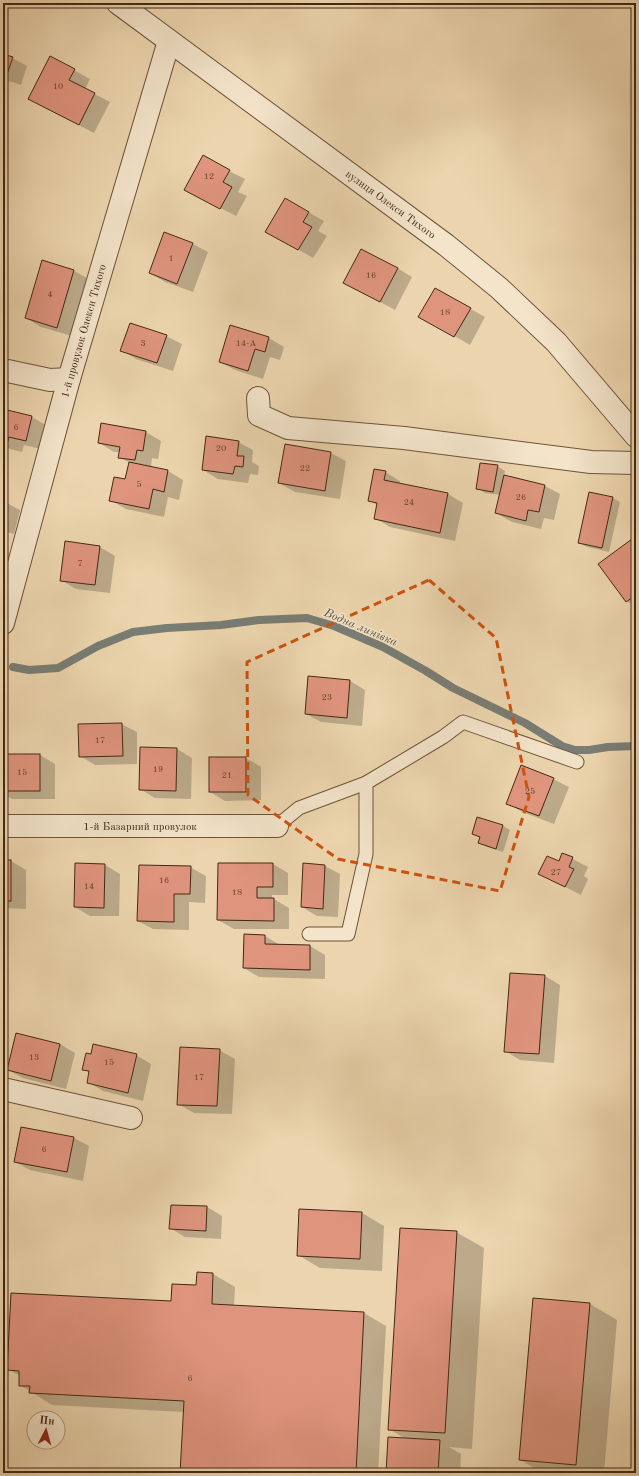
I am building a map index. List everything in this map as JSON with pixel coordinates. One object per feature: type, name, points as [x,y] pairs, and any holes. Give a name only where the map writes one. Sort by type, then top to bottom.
[{"type":"street","name":"вулиця Олекси Тихого","points":[[118,3],[446,245],[499,288],[556,342],[636,436]]},
{"type":"street","name":"1-й провулок Олекси Тихого","points":[[3,624],[69,380],[169,40]]},
{"type":"street","points":[[3,370],[50,380],[69,380]]},
{"type":"street","points":[[258,398],[259,415],[288,428],[404,438],[591,462],[636,464]]},
{"type":"street","name":"1-й Базарний провулок","points":[[3,826],[277,826]]},
{"type":"street","points":[[3,1089],[130,1118]]},
{"type":"lane","points":[[277,826],[299,808],[366,783],[443,737],[462,722],[577,762]]},
{"type":"lane","points":[[309,934],[348,934],[366,854],[366,783]]},
{"type":"highlighted area","points":[[429,580],[496,638],[529,797],[500,891],[338,859],[248,795],[247,662]]},
{"type":"building","points":[[3,54],[13,57],[6,77],[3,76]]},
{"type":"building","points":[[50,56],[75,69],[69,80],[95,93],[79,125],[28,99]]},
{"type":"building","points":[[203,155],[230,170],[223,182],[232,187],[220,209],[184,190]]},
{"type":"building","points":[[285,198],[309,212],[303,222],[312,227],[298,250],[265,232]]},
{"type":"building","points":[[164,232],[193,243],[177,284],[149,273]]},
{"type":"building","points":[[361,249],[398,268],[380,302],[343,283]]},
{"type":"building","points":[[42,260],[74,270],[57,328],[25,318]]},
{"type":"building","points":[[435,288],[471,308],[454,337],[418,317]]},
{"type":"building","points":[[130,323],[167,335],[157,363],[120,351]]},
{"type":"building","points":[[230,325],[269,337],[265,352],[255,349],[248,371],[219,362]]},
{"type":"building","points":[[3,409],[32,416],[26,441],[9,437],[7,444],[3,443]]},
{"type":"building","points":[[101,423],[146,431],[143,451],[137,450],[135,460],[118,458],[120,447],[98,443]]},
{"type":"building","points":[[206,436],[239,441],[237,456],[244,456],[243,467],[235,466],[233,474],[202,470]]},
{"type":"building","points":[[285,444],[331,452],[325,491],[278,483]]},
{"type":"building","points":[[129,462],[168,470],[164,492],[153,489],[149,509],[109,501],[114,477],[125,479]]},
{"type":"building","points":[[480,463],[498,465],[493,492],[476,489]]},
{"type":"building","points":[[374,469],[386,471],[384,480],[448,493],[440,533],[374,519],[377,503],[368,501]]},
{"type":"building","points":[[504,475],[545,485],[539,512],[528,510],[526,521],[495,513]]},
{"type":"building","points":[[589,492],[613,497],[602,548],[578,543]]},
{"type":"building","points":[[632,539],[636,545],[636,595],[626,602],[598,564]]},
{"type":"building","points":[[65,541],[100,546],[95,585],[60,581]]},
{"type":"building","points":[[308,676],[350,680],[347,718],[305,714]]},
{"type":"building","points":[[122,723],[123,756],[79,757],[78,724]]},
{"type":"building","points":[[140,747],[177,748],[176,791],[139,790]]},
{"type":"building","points":[[3,754],[40,754],[40,791],[3,791]]},
{"type":"building","points":[[209,757],[246,757],[246,792],[209,792]]},
{"type":"building","points":[[521,765],[554,778],[539,816],[506,804]]},
{"type":"building","points":[[477,817],[503,825],[496,849],[478,843],[480,837],[472,834]]},
{"type":"building","points":[[562,853],[573,857],[569,867],[574,869],[565,887],[538,874],[547,856],[559,861]]},
{"type":"building","points":[[3,860],[11,860],[11,901],[3,901]]},
{"type":"building","points":[[75,863],[105,864],[104,908],[74,907]]},
{"type":"building","points":[[218,863],[273,863],[273,887],[257,887],[257,898],[274,898],[274,921],[217,920]]},
{"type":"building","points":[[303,863],[325,865],[323,909],[301,907]]},
{"type":"building","points":[[139,865],[191,866],[190,894],[174,894],[174,922],[137,921]]},
{"type":"building","points":[[244,934],[265,935],[265,944],[310,945],[310,970],[243,968]]},
{"type":"building","points":[[510,973],[545,975],[539,1054],[504,1052]]},
{"type":"building","points":[[16,1033],[60,1044],[51,1081],[7,1070]]},
{"type":"building","points":[[93,1044],[137,1054],[128,1093],[87,1083],[89,1071],[82,1070],[86,1053],[91,1054]]},
{"type":"building","points":[[180,1047],[220,1049],[217,1106],[177,1105]]},
{"type":"building","points":[[21,1127],[74,1137],[67,1172],[14,1162]]},
{"type":"building","points":[[171,1205],[207,1206],[206,1231],[169,1229]]},
{"type":"building","points":[[299,1209],[362,1212],[360,1259],[297,1256]]},
{"type":"building","points":[[400,1228],[457,1231],[445,1433],[388,1430]]},
{"type":"building","points":[[197,1272],[213,1273],[212,1304],[364,1312],[356,1473],[180,1473],[184,1401],[29,1393],[30,1386],[19,1386],[19,1371],[7,1370],[11,1293],[171,1301],[172,1284],[196,1285]]},
{"type":"building","points":[[533,1298],[590,1303],[576,1465],[519,1460]]},
{"type":"building","points":[[388,1437],[440,1440],[438,1473],[386,1473]]},
{"type":"waterway","name":"Водна линівка","points":[[13,667],[29,670],[58,668],[98,646],[133,632],[167,628],[221,625],[259,620],[307,618],[334,626],[383,647],[453,688],[525,723],[562,746],[575,750],[636,746]]}]
